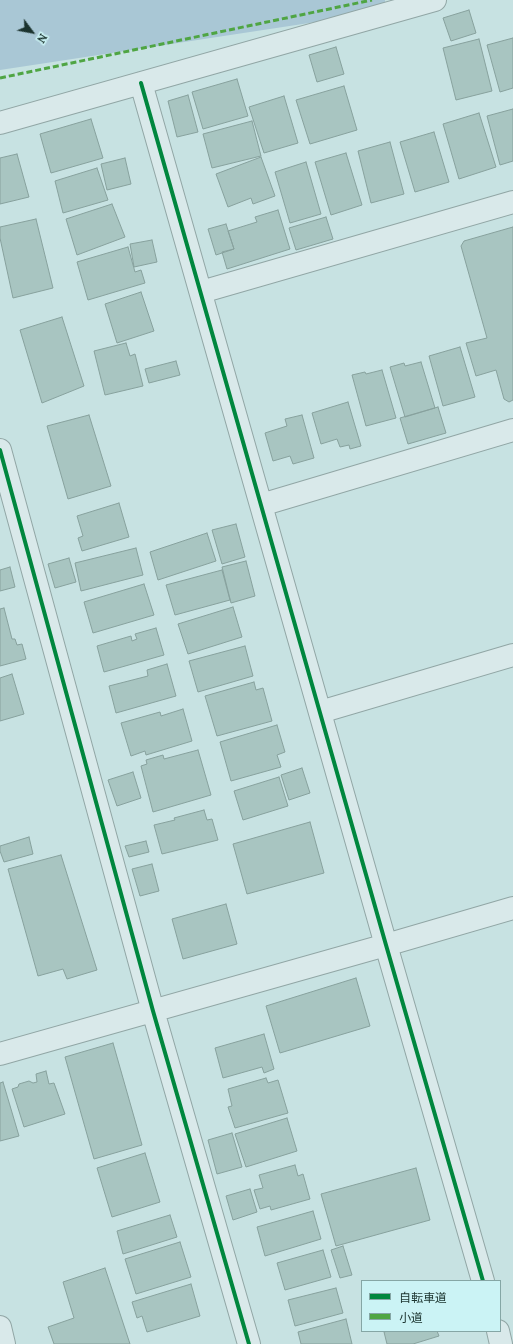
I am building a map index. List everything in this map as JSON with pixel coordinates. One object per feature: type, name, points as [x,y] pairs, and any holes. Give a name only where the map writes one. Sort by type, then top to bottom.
[{"type":"street","points":[[0,124],[398,5],[435,0]]},
{"type":"street","points":[[142,82],[386,945],[483,1280]]},
{"type":"street","points":[[201,292],[513,202]]},
{"type":"street","points":[[261,505],[513,430]]},
{"type":"street","points":[[0,450],[153,1011],[249,1344]]},
{"type":"street","points":[[320,712],[513,655]]},
{"type":"street","points":[[0,1054],[513,908]]},
{"type":"street","points":[[498,1332],[501,1344]]},
{"type":"shaded area","points":[[0,0],[385,0],[385,3],[375,13],[0,70]]},
{"type":"building","points":[[469,10],[476,33],[451,41],[443,18]]},
{"type":"building","points":[[513,38],[513,88],[500,92],[487,45]]},
{"type":"building","points":[[479,39],[492,91],[456,100],[443,48]]},
{"type":"building","points":[[336,47],[344,74],[317,82],[309,55]]},
{"type":"building","points":[[237,79],[248,116],[203,129],[192,92]]},
{"type":"building","points":[[344,86],[357,130],[310,144],[296,100]]},
{"type":"building","points":[[188,95],[198,132],[177,137],[168,101]]},
{"type":"building","points":[[284,96],[298,143],[264,153],[249,107]]},
{"type":"building","points":[[513,109],[513,161],[500,165],[487,116]]},
{"type":"building","points":[[479,113],[496,167],[459,179],[443,124]]},
{"type":"building","points":[[91,119],[103,158],[51,173],[40,134]]},
{"type":"building","points":[[252,121],[261,156],[212,168],[203,134]]},
{"type":"building","points":[[434,132],[449,182],[415,192],[400,142]]},
{"type":"building","points":[[390,142],[404,194],[371,203],[358,151]]},
{"type":"building","points":[[346,153],[362,205],[331,215],[315,162]]},
{"type":"building","points":[[17,154],[29,197],[0,204],[0,158]]},
{"type":"building","points":[[261,157],[275,196],[253,204],[251,198],[228,207],[216,174]]},
{"type":"building","points":[[125,158],[131,184],[107,190],[101,164]]},
{"type":"building","points":[[306,162],[321,214],[290,223],[275,172]]},
{"type":"building","points":[[97,168],[108,200],[63,213],[55,181]]},
{"type":"building","points":[[112,204],[125,237],[77,255],[66,219]]},
{"type":"building","points":[[278,210],[290,249],[227,269],[222,252],[234,249],[228,231],[257,222],[255,217]]},
{"type":"building","points":[[326,217],[333,239],[296,250],[289,228]]},
{"type":"building","points":[[36,219],[53,288],[13,298],[0,238],[0,227]]},
{"type":"building","points":[[226,224],[234,249],[216,255],[208,229]]},
{"type":"building","points":[[513,227],[513,400],[509,402],[504,399],[496,370],[476,376],[466,343],[487,338],[461,246],[464,241]]},
{"type":"building","points":[[152,240],[157,262],[134,267],[130,244]]},
{"type":"building","points":[[128,247],[135,272],[141,270],[145,283],[88,300],[77,262]]},
{"type":"building","points":[[141,292],[154,331],[117,343],[105,304]]},
{"type":"building","points":[[62,317],[84,386],[42,403],[20,330]]},
{"type":"building","points":[[126,343],[130,356],[135,354],[143,386],[105,395],[94,351]]},
{"type":"building","points":[[460,347],[475,397],[443,406],[429,356]]},
{"type":"building","points":[[176,361],[180,375],[149,383],[145,369]]},
{"type":"building","points":[[421,362],[435,408],[405,417],[390,367],[404,363],[405,366]]},
{"type":"building","points":[[382,370],[396,418],[366,426],[352,375],[365,372],[366,374]]},
{"type":"building","points":[[348,402],[361,446],[350,449],[349,445],[340,447],[337,439],[321,444],[312,413]]},
{"type":"building","points":[[438,407],[446,433],[408,444],[400,418]]},
{"type":"building","points":[[89,415],[111,486],[68,499],[47,426]]},
{"type":"building","points":[[302,415],[314,458],[293,464],[290,456],[273,461],[265,433],[287,426],[285,419]]},
{"type":"building","points":[[119,503],[129,537],[82,551],[78,538],[83,536],[77,516]]},
{"type":"building","points":[[236,524],[245,557],[222,564],[212,530]]},
{"type":"building","points":[[207,533],[216,561],[158,580],[150,552]]},
{"type":"building","points":[[136,548],[143,575],[81,591],[75,563]]},
{"type":"building","points":[[69,558],[76,582],[55,588],[48,564]]},
{"type":"building","points":[[246,561],[255,596],[231,603],[222,567]]},
{"type":"building","points":[[10,567],[15,587],[0,591],[0,570]]},
{"type":"building","points":[[222,570],[230,600],[175,615],[166,585]]},
{"type":"building","points":[[144,584],[154,615],[93,633],[84,602]]},
{"type":"building","points":[[233,607],[242,637],[188,654],[178,624]]},
{"type":"building","points":[[4,608],[12,639],[15,639],[17,645],[22,644],[26,659],[0,666],[0,609]]},
{"type":"building","points":[[156,628],[164,655],[104,672],[97,646],[131,636],[132,641],[137,639],[135,634]]},
{"type":"building","points":[[245,646],[253,676],[198,692],[189,661]]},
{"type":"building","points":[[167,664],[176,696],[116,713],[109,686],[148,676],[147,670]]},
{"type":"building","points":[[12,674],[24,714],[0,721],[0,678]]},
{"type":"building","points":[[254,682],[256,690],[263,688],[272,721],[217,736],[205,696]]},
{"type":"building","points":[[183,709],[192,741],[146,755],[145,751],[131,756],[121,723],[160,712],[161,716]]},
{"type":"building","points":[[277,725],[285,752],[277,755],[281,767],[231,781],[220,742]]},
{"type":"building","points":[[198,750],[211,795],[153,812],[141,766],[147,764],[146,760],[163,755],[164,759]]},
{"type":"building","points":[[302,768],[310,793],[289,800],[281,775]]},
{"type":"building","points":[[133,772],[141,798],[117,806],[108,780]]},
{"type":"building","points":[[279,777],[288,806],[243,820],[234,791]]},
{"type":"building","points":[[204,810],[207,820],[212,819],[218,840],[162,854],[154,825],[175,820],[174,818]]},
{"type":"building","points":[[310,822],[324,873],[247,894],[233,844]]},
{"type":"building","points":[[29,837],[33,854],[4,862],[0,851],[0,846]]},
{"type":"building","points":[[146,841],[149,852],[129,857],[125,846]]},
{"type":"building","points":[[61,855],[97,970],[67,979],[63,969],[38,976],[8,869]]},
{"type":"building","points":[[152,864],[159,891],[140,896],[132,869]]},
{"type":"building","points":[[226,904],[237,944],[183,959],[172,919]]},
{"type":"building","points":[[356,978],[370,1026],[280,1053],[266,1006]]},
{"type":"building","points":[[264,1034],[274,1069],[264,1073],[262,1067],[223,1078],[215,1048]]},
{"type":"building","points":[[113,1043],[142,1145],[94,1159],[65,1057]]},
{"type":"building","points":[[46,1071],[49,1084],[54,1083],[65,1114],[24,1127],[12,1089],[18,1087],[19,1084],[29,1081],[33,1083],[37,1082],[36,1074]]},
{"type":"building","points":[[266,1078],[268,1083],[278,1080],[288,1113],[235,1128],[228,1107],[232,1106],[228,1089]]},
{"type":"building","points":[[3,1082],[19,1136],[0,1141],[0,1083]]},
{"type":"building","points":[[287,1118],[297,1151],[246,1167],[235,1134]]},
{"type":"building","points":[[232,1133],[242,1167],[217,1174],[208,1140]]},
{"type":"building","points":[[145,1153],[160,1202],[112,1217],[97,1168]]},
{"type":"building","points":[[295,1165],[298,1176],[303,1174],[310,1199],[271,1210],[270,1206],[260,1209],[254,1190],[263,1188],[259,1175]]},
{"type":"building","points":[[416,1168],[430,1220],[336,1246],[321,1194]]},
{"type":"building","points":[[250,1189],[257,1212],[233,1220],[226,1196]]},
{"type":"building","points":[[313,1211],[321,1239],[265,1256],[257,1227]]},
{"type":"building","points":[[170,1215],[177,1237],[123,1254],[117,1231]]},
{"type":"building","points":[[180,1242],[191,1277],[136,1294],[125,1259]]},
{"type":"building","points":[[343,1246],[352,1275],[340,1278],[331,1250]]},
{"type":"building","points":[[323,1250],[331,1277],[285,1290],[277,1263]]},
{"type":"building","points":[[105,1268],[130,1344],[54,1344],[48,1327],[74,1318],[63,1282]]},
{"type":"building","points":[[191,1284],[200,1316],[147,1332],[142,1316],[137,1318],[132,1302]]},
{"type":"building","points":[[336,1288],[343,1313],[295,1326],[288,1300]]},
{"type":"building","points":[[346,1319],[352,1344],[301,1344],[298,1332]]},
{"type":"building","points":[[384,1332],[437,1332],[439,1336],[413,1344],[387,1344]]},
{"type":"marked path","points":[[0,78],[372,0]]},
{"type":"cycle path","points":[[141,83],[483,1280]]},
{"type":"cycle path","points":[[0,450],[153,1011],[249,1344]]}]
